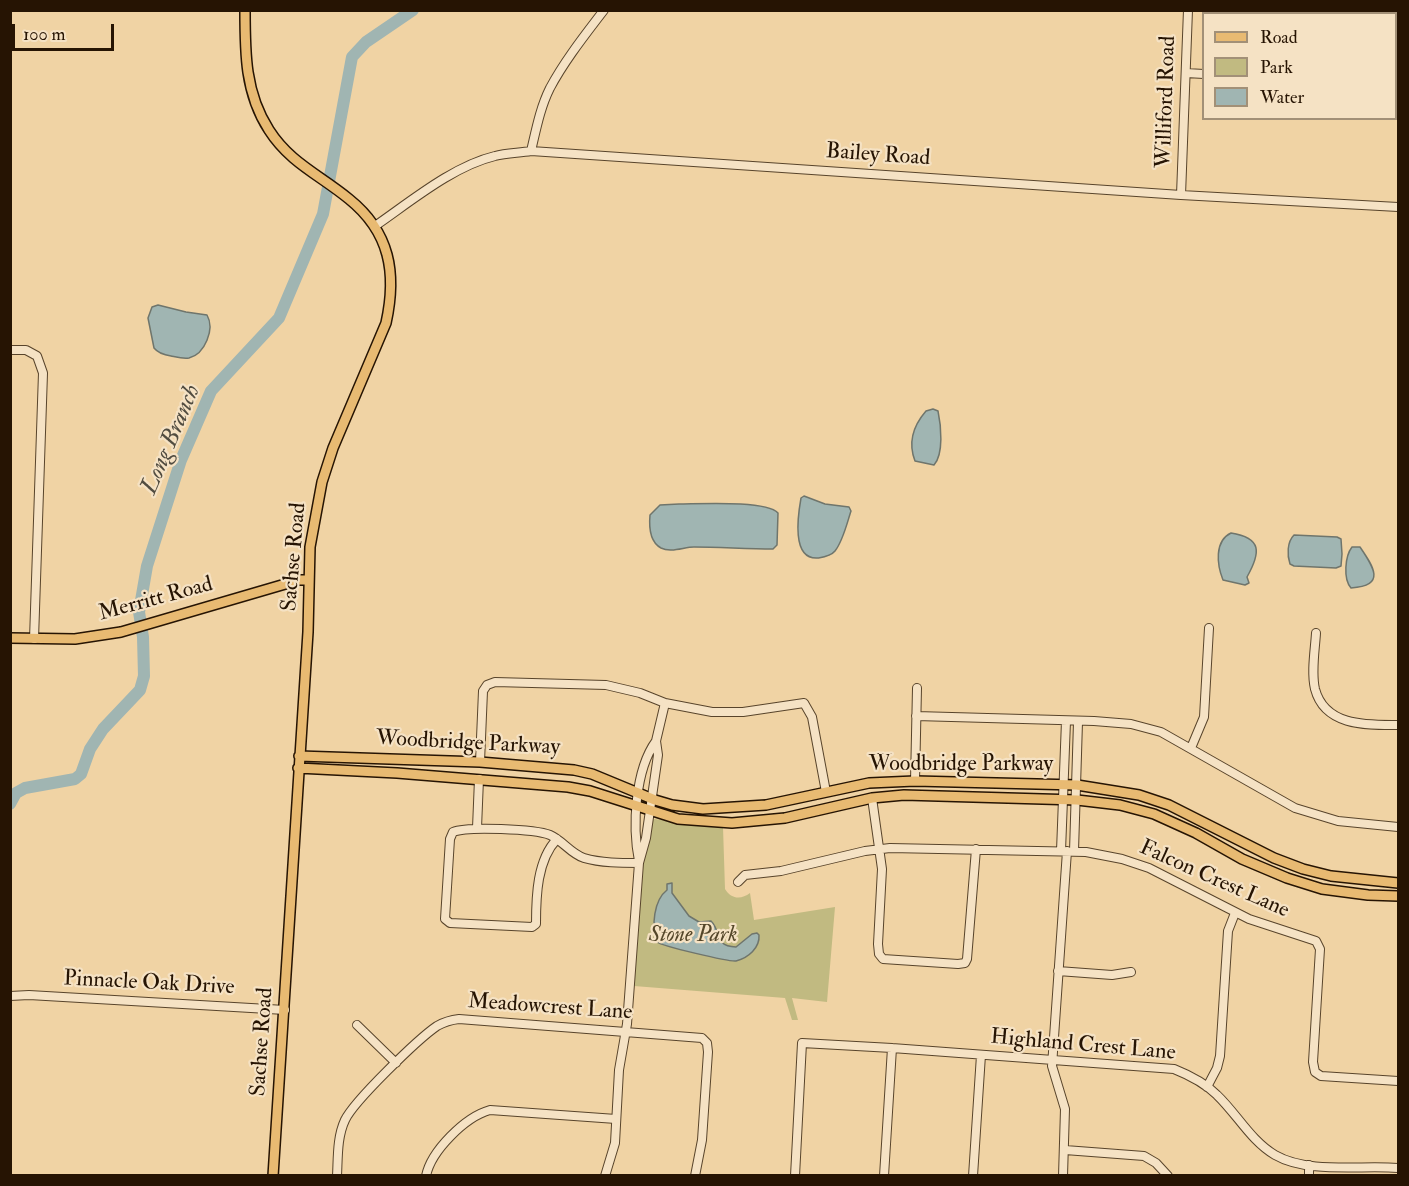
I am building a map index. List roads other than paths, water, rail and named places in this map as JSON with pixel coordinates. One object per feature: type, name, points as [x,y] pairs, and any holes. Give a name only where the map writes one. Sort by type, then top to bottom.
[{"type":"main road","name":"Sachse Road","points":[[245,10],[247,71],[260,114],[282,148],[314,175],[350,199],[375,225],[386,251],[392,279],[386,323],[333,448],[322,482],[310,547],[308,632],[273,1176]]},
{"type":"main road","name":"Merritt Road","points":[[10,638],[75,639],[121,632],[296,581],[309,580]]},
{"type":"main road","name":"Woodbridge Parkway","points":[[299,756],[480,762],[574,770],[592,774],[672,805],[703,809],[732,809],[788,802],[869,783],[915,781],[1077,785],[1139,795],[1169,805],[1274,858],[1303,869],[1331,876],[1398,882]]},
{"type":"main road","name":"Woodbridge Parkway","points":[[298,768],[568,787],[590,791],[678,819],[732,823],[753,823],[785,818],[872,798],[904,795],[1063,799],[1120,805],[1154,814],[1196,833],[1242,859],[1287,878],[1322,889],[1398,896]]},
{"type":"street","points":[[531,152],[549,90],[583,37],[604,10]]},
{"type":"street","name":"Williford Road","points":[[1181,195],[1188,10]]},
{"type":"street","points":[[1186,73],[1202,74]]},
{"type":"street","name":"Bailey Road","points":[[375,225],[465,168],[493,157],[531,152],[1398,207]]},
{"type":"street","points":[[10,350],[26,350],[37,356],[43,373],[34,639]]},
{"type":"street","points":[[1191,748],[1204,717],[1209,628]]},
{"type":"street","points":[[1316,633],[1315,689],[1323,706],[1338,718],[1359,724],[1398,725]]},
{"type":"street","points":[[480,762],[483,691],[487,684],[606,685],[640,693],[665,703],[712,712],[804,703],[812,717],[826,792]]},
{"type":"street","points":[[915,781],[917,688]]},
{"type":"street","points":[[605,1176],[615,1143],[619,1070],[626,1031],[639,863],[646,838],[658,755],[656,741],[665,703]]},
{"type":"street","points":[[916,716],[1131,724],[1161,732],[1295,808],[1338,821],[1398,827]]},
{"type":"street","points":[[1066,721],[1063,799],[1067,851]]},
{"type":"street","points":[[1063,1176],[1065,1109],[1053,1075],[1053,1060],[1067,851],[1077,800],[1078,722]]},
{"type":"street","points":[[639,863],[635,839],[638,793],[648,752],[656,741]]},
{"type":"street","points":[[477,828],[479,779]]},
{"type":"street","points":[[872,798],[882,869],[878,944],[881,957],[892,961],[965,963],[969,956],[976,849]]},
{"type":"street","points":[[557,839],[545,856],[538,892],[536,924],[532,927],[450,923],[445,919],[450,840],[453,832],[459,830],[477,828],[549,834],[557,839],[578,856],[587,859],[639,863]]},
{"type":"street","name":"Falcon Crest Lane","points":[[738,882],[745,875],[803,867],[901,847],[1067,851],[1110,856],[1149,868],[1234,913],[1318,943],[1320,949],[1313,1062],[1318,1075],[1398,1082]]},
{"type":"street","points":[[1207,1087],[1217,1068],[1220,1056],[1228,932],[1234,913]]},
{"type":"street","points":[[1058,971],[1112,975],[1131,972]]},
{"type":"street","name":"Pinnacle Oak Drive","points":[[10,996],[29,995],[285,1010]]},
{"type":"street","name":"Meadowcrest Lane","points":[[336,1176],[339,1138],[346,1117],[396,1063],[435,1027],[450,1020],[468,1019],[699,1037],[704,1040],[708,1052],[702,1140],[695,1176]]},
{"type":"street","points":[[357,1024],[396,1063]]},
{"type":"street","name":"Highland Crest Lane","points":[[795,1176],[802,1043],[1174,1069],[1197,1080],[1217,1094],[1267,1149],[1289,1161],[1309,1165],[1398,1168]]},
{"type":"street","points":[[884,1176],[892,1048]]},
{"type":"street","points":[[973,1176],[981,1054]]},
{"type":"street","points":[[426,1176],[435,1153],[477,1113],[490,1110],[616,1119]]},
{"type":"street","points":[[1065,1150],[1144,1156],[1156,1163],[1168,1176]]},
{"type":"street","points":[[1309,1165],[1309,1176]]},
{"type":"water","points":[[158,305],[207,315],[209,334],[200,352],[189,358],[182,358],[164,354],[154,348],[148,318],[152,307]]},
{"type":"water","points":[[933,409],[938,411],[941,439],[939,454],[934,465],[915,461],[912,448],[913,435],[918,423],[926,411]]},
{"type":"water","points":[[804,496],[825,504],[849,507],[851,511],[840,542],[835,551],[829,555],[818,558],[809,557],[800,544],[798,525],[801,498]]},
{"type":"water","points":[[746,504],[771,509],[778,513],[777,545],[773,549],[694,547],[669,550],[661,548],[652,538],[650,515],[660,505]]},
{"type":"water","points":[[1231,533],[1249,538],[1256,547],[1255,560],[1247,577],[1249,583],[1245,585],[1223,580],[1221,574],[1218,561],[1219,547]]},
{"type":"water","points":[[1294,535],[1341,539],[1341,566],[1336,568],[1290,564],[1288,549]]},
{"type":"water","points":[[1352,547],[1360,547],[1374,574],[1369,583],[1351,588],[1348,584],[1346,568]]},
{"type":"water","points":[[672,883],[672,893],[689,916],[699,922],[711,921],[724,944],[736,947],[752,934],[757,933],[759,935],[758,944],[749,955],[736,961],[670,947],[657,942],[655,914],[659,900],[667,890],[667,884]]},
{"type":"waterway","name":"Long Branch","points":[[10,804],[16,793],[25,788],[75,779],[81,774],[90,749],[103,729],[140,690],[144,676],[143,637],[139,612],[147,566],[181,460],[211,391],[279,318],[323,214],[352,57],[366,42],[413,10]]},
{"type":"park label","name":"Stone Park","points":[[693,936]]}]
